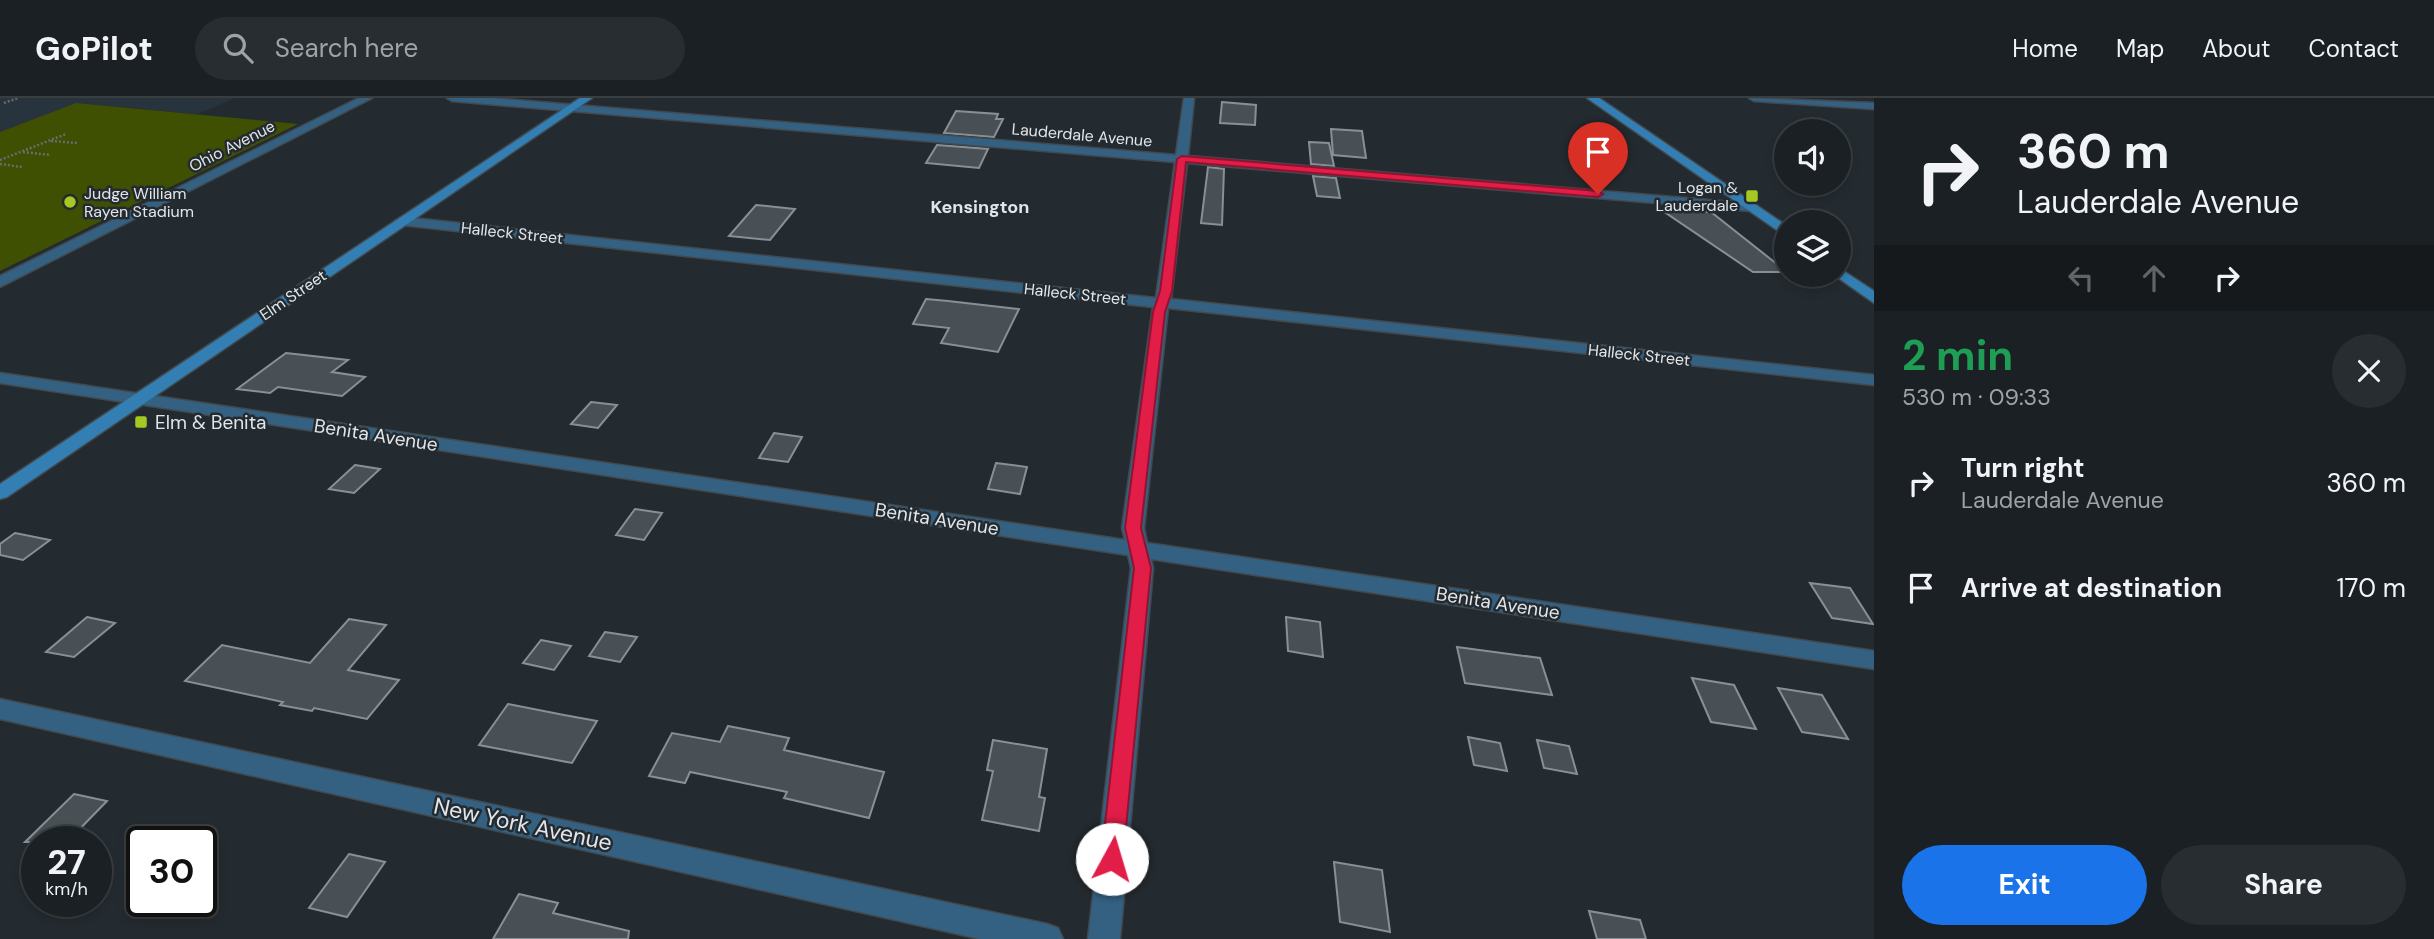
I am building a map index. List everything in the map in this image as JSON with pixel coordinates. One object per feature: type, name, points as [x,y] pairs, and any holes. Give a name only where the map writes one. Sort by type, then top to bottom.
[{"type":"street","name":"Ohio Avenue","points":[[0,282],[367,98]]},
{"type":"street","name":"Lauderdale Avenue","points":[[452,98],[1751,206]]},
{"type":"street","name":"Elm Street","points":[[0,493],[587,98]]},
{"type":"street","points":[[1104,939],[1142,568],[1133,528],[1162,303],[1166,291],[1189,98]]},
{"type":"street","points":[[1592,98],[1774,223]]},
{"type":"street","points":[[1754,98],[1874,106]]},
{"type":"street","name":"Halleck Street","points":[[402,221],[1874,380]]},
{"type":"street","points":[[1851,281],[1874,298]]},
{"type":"street","name":"Benita Avenue","points":[[0,378],[1874,660]]},
{"type":"street","name":"New York Avenue","points":[[0,709],[1046,939]]},
{"type":"path","points":[[0,101],[18,98]]},
{"type":"path","points":[[0,162],[66,134]]},
{"type":"path","points":[[50,141],[77,143]]},
{"type":"path","points":[[22,152],[51,155]]},
{"type":"path","points":[[0,162],[22,167]]},
{"type":"shaded area","points":[[0,98],[235,98],[197,114],[76,103],[0,132]]},
{"type":"green space","name":"Judge William Rayen Stadium","points":[[76,103],[298,124],[0,271],[0,132]]},
{"type":"building","points":[[1222,102],[1256,105],[1255,125],[1220,123]]},
{"type":"building","points":[[956,111],[998,114],[996,119],[1003,119],[994,137],[944,133]]},
{"type":"building","points":[[1331,129],[1362,131],[1366,158],[1333,155]]},
{"type":"building","points":[[1309,142],[1329,143],[1334,166],[1311,164]]},
{"type":"building","points":[[937,145],[988,149],[979,168],[926,163]]},
{"type":"building","points":[[1208,167],[1224,169],[1222,225],[1201,223]]},
{"type":"building","points":[[1313,176],[1336,178],[1340,198],[1317,196]]},
{"type":"building","points":[[756,205],[795,209],[770,240],[729,236]]},
{"type":"building","points":[[1663,211],[1711,212],[1774,262],[1774,272],[1753,272]]},
{"type":"building","points":[[926,299],[1019,309],[998,352],[941,343],[949,328],[913,324]]},
{"type":"building","points":[[286,353],[348,360],[332,372],[365,377],[342,396],[278,387],[270,393],[237,389]]},
{"type":"building","points":[[591,402],[617,405],[598,428],[571,424]]},
{"type":"building","points":[[774,433],[802,437],[788,462],[759,458]]},
{"type":"building","points":[[996,463],[1027,467],[1020,494],[988,489]]},
{"type":"building","points":[[355,465],[380,469],[354,493],[329,489]]},
{"type":"building","points":[[635,509],[662,513],[644,540],[616,535]]},
{"type":"building","points":[[15,533],[50,540],[23,560],[0,555],[0,544]]},
{"type":"building","points":[[1810,583],[1850,588],[1873,624],[1832,618]]},
{"type":"building","points":[[87,617],[115,623],[74,657],[46,652]]},
{"type":"building","points":[[1286,617],[1320,622],[1323,657],[1288,651]]},
{"type":"building","points":[[349,619],[386,625],[348,670],[399,680],[367,719],[314,708],[312,711],[280,705],[283,702],[185,681],[222,645],[310,663]]},
{"type":"building","points":[[605,632],[637,637],[620,662],[589,656]]},
{"type":"building","points":[[541,640],[571,646],[554,670],[523,663]]},
{"type":"building","points":[[1457,647],[1540,658],[1552,695],[1465,683]]},
{"type":"building","points":[[1692,678],[1734,685],[1756,729],[1711,722]]},
{"type":"building","points":[[1778,688],[1822,695],[1848,739],[1802,732]]},
{"type":"building","points":[[508,704],[597,721],[572,763],[479,745]]},
{"type":"building","points":[[728,726],[789,738],[784,750],[884,772],[869,818],[784,798],[787,792],[690,772],[685,783],[649,776],[672,733],[720,742]]},
{"type":"building","points":[[1468,737],[1500,743],[1507,771],[1474,765]]},
{"type":"building","points":[[993,740],[1047,749],[1039,797],[1045,798],[1039,831],[982,820],[993,771],[987,770]]},
{"type":"building","points":[[1537,740],[1569,746],[1577,774],[1544,768]]},
{"type":"building","points":[[74,794],[107,801],[83,826],[41,826]]},
{"type":"building","points":[[349,854],[385,862],[347,917],[309,908]]},
{"type":"building","points":[[1334,862],[1382,870],[1390,932],[1340,922]]},
{"type":"building","points":[[519,894],[558,903],[553,913],[629,931],[628,939],[493,939]]},
{"type":"building","points":[[1589,911],[1640,920],[1646,939],[1597,939]]},
{"type":"place","name":"Logan & Lauderdale","points":[[1752,196]]},
{"type":"place","name":"Judge William Rayen Stadium","points":[[70,202]]},
{"type":"place","name":"Elm & Benita","points":[[141,422]]},
{"type":"district","name":"Kensington","points":[[980,207]]},
{"type":"route","points":[[1112,859],[1142,568],[1133,528],[1159,312],[1166,291],[1182,159],[1598,194]]}]
